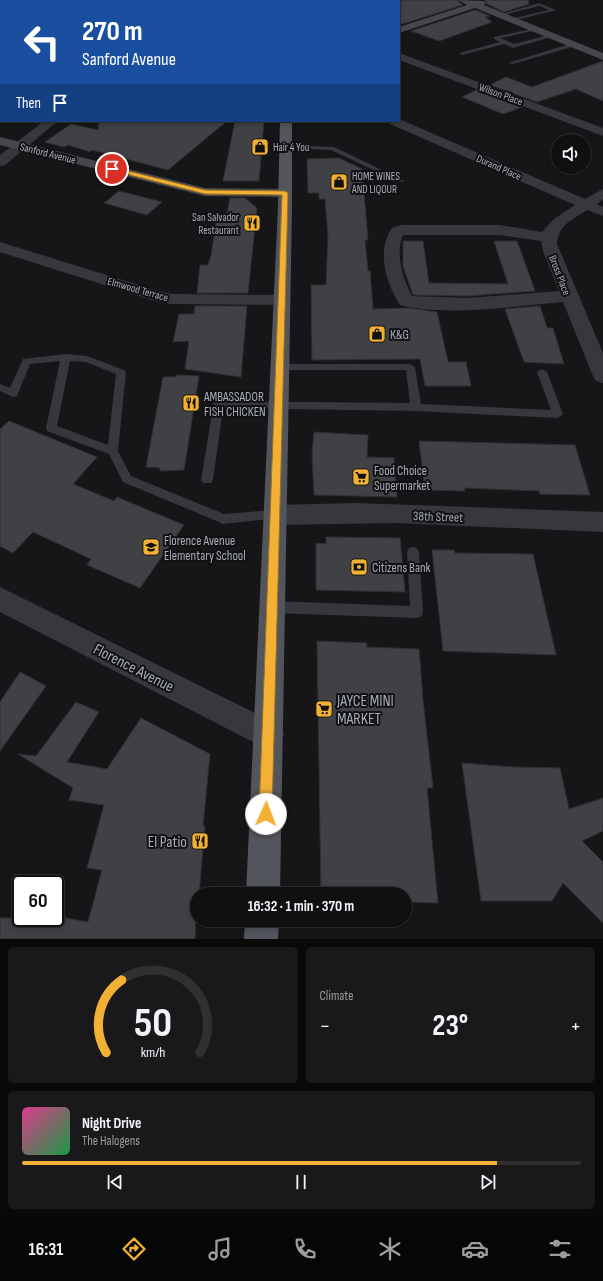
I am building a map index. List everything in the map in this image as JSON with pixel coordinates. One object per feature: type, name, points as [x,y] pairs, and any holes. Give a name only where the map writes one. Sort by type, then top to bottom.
[{"type":"main road","points":[[463,0],[603,57]]},
{"type":"main road","points":[[400,30],[490,0]]},
{"type":"main road","points":[[263,887],[269,735],[274,516],[280,367],[286,122]]},
{"type":"main road","name":"Sanford Avenue","points":[[0,141],[205,192],[285,193]]},
{"type":"main road","points":[[261,939],[262,927]]},
{"type":"street","name":"Wilson Place","points":[[400,56],[603,132]]},
{"type":"street","points":[[0,162],[51,122]]},
{"type":"street","name":"Durand Place","points":[[396,122],[603,212]]},
{"type":"street","name":"Bross Place","points":[[603,193],[553,227],[549,238],[551,251],[568,296],[603,376]]},
{"type":"street","points":[[549,238],[500,230],[401,230],[397,231],[394,235],[391,253],[400,290],[406,301],[436,303],[503,302],[568,296]]},
{"type":"street","name":"Elmwood Terrace","points":[[0,247],[155,296],[171,299],[281,300]]},
{"type":"street","name":"38th Street","points":[[274,516],[310,513],[603,522]]},
{"type":"street","name":"Florence Avenue","points":[[0,599],[269,735]]},
{"type":"lane","points":[[500,15],[539,4],[554,10],[512,20]]},
{"type":"lane","points":[[535,29],[496,38],[513,46],[552,36]]},
{"type":"lane","points":[[462,53],[504,42]]},
{"type":"lane","points":[[511,63],[573,45]]},
{"type":"lane","points":[[286,147],[332,148],[401,181]]},
{"type":"lane","points":[[66,357],[51,428],[113,451]]},
{"type":"lane","points":[[0,387],[13,393],[26,361],[66,357],[87,359],[121,372],[113,451],[127,479],[223,519],[274,516]]},
{"type":"lane","points":[[280,367],[410,367],[416,407]]},
{"type":"lane","points":[[207,480],[218,404],[416,407],[558,414],[542,372]]},
{"type":"lane","points":[[272,607],[417,612],[413,552]]},
{"type":"building","points":[[403,0],[457,0],[463,5],[400,25],[400,2]]},
{"type":"building","points":[[485,0],[528,0],[529,4],[504,12],[487,4]]},
{"type":"building","points":[[475,10],[490,16],[485,17],[492,22],[439,41],[411,31]]},
{"type":"building","points":[[603,61],[603,101],[576,89],[537,102],[490,85],[506,77],[532,87]]},
{"type":"building","points":[[476,90],[522,107],[503,114],[462,97]]},
{"type":"building","points":[[99,122],[226,122],[168,170],[92,150],[90,152],[68,145],[64,147],[45,142],[71,124],[98,130]]},
{"type":"building","points":[[235,122],[264,122],[259,181],[223,181]]},
{"type":"building","points":[[339,158],[362,169],[368,240],[365,240],[368,271],[370,271],[373,309],[409,308],[437,312],[448,362],[466,362],[471,386],[425,386],[420,359],[312,360],[311,285],[326,285],[328,236],[325,199],[319,199],[319,193],[308,193],[307,159]]},
{"type":"building","points":[[119,191],[162,202],[147,215],[104,203]]},
{"type":"building","points":[[230,198],[245,198],[257,208],[248,293],[197,293],[200,265],[208,265],[211,256],[217,217],[226,219]]},
{"type":"building","points":[[403,241],[423,241],[429,283],[508,284],[494,241],[517,241],[535,291],[467,296],[413,295],[403,266]]},
{"type":"building","points":[[195,306],[247,306],[241,377],[185,369],[189,341],[173,342],[179,314],[194,314]]},
{"type":"building","points":[[540,306],[547,328],[553,328],[564,364],[524,362],[505,309]]},
{"type":"building","points":[[176,375],[199,376],[184,470],[160,471],[160,468],[146,467],[163,377],[175,377]]},
{"type":"building","points":[[9,421],[97,457],[73,484],[114,501],[117,497],[184,525],[140,588],[87,565],[91,559],[33,532],[13,553],[0,546],[0,429]]},
{"type":"building","name":"Food Choice Supermarket","points":[[314,432],[368,435],[367,457],[394,458],[397,497],[314,495],[312,454]]},
{"type":"building","points":[[419,441],[575,445],[590,495],[540,494],[539,491],[464,488],[465,491],[425,490]]},
{"type":"building","name":"Citizens Bank","points":[[326,537],[400,538],[405,592],[316,590],[316,543],[326,544]]},
{"type":"building","points":[[432,550],[454,550],[455,553],[533,554],[556,655],[443,651]]},
{"type":"building","points":[[317,641],[367,643],[366,647],[419,649],[433,788],[427,788],[438,903],[412,902],[412,887],[321,887]]},
{"type":"building","points":[[20,672],[46,686],[0,751],[0,702]]},
{"type":"building","points":[[76,702],[99,712],[67,762],[107,769],[141,718],[210,754],[203,826],[205,826],[200,887],[190,887],[190,927],[196,927],[195,939],[0,939],[0,918],[12,918],[12,927],[64,927],[64,918],[88,922],[102,870],[87,868],[104,805],[69,800],[73,788],[18,754],[36,756]]},
{"type":"building","points":[[462,763],[514,767],[560,768],[569,809],[603,798],[603,831],[582,841],[603,862],[603,923],[563,883],[552,901],[481,901]]},
{"type":"place","name":"Hair 4 You","points":[[260,147]]},
{"type":"place","name":"HOME WINES AND LIQOUR","points":[[339,182]]},
{"type":"place","name":"San Salvador Restaurant","points":[[252,223]]},
{"type":"place","name":"K&G","points":[[377,334]]},
{"type":"place","name":"AMBASSADOR FISH CHICKEN","points":[[191,403]]},
{"type":"place","name":"Food Choice Supermarket","points":[[361,477]]},
{"type":"place","name":"Florence Avenue Elementary School","points":[[151,547]]},
{"type":"place","name":"Citizens Bank","points":[[359,567]]},
{"type":"place","name":"JAYCE MINI MARKET","points":[[324,709]]},
{"type":"place","name":"El Patio","points":[[200,841]]},
{"type":"route","points":[[112,169],[205,192],[285,193],[266,814]]}]
